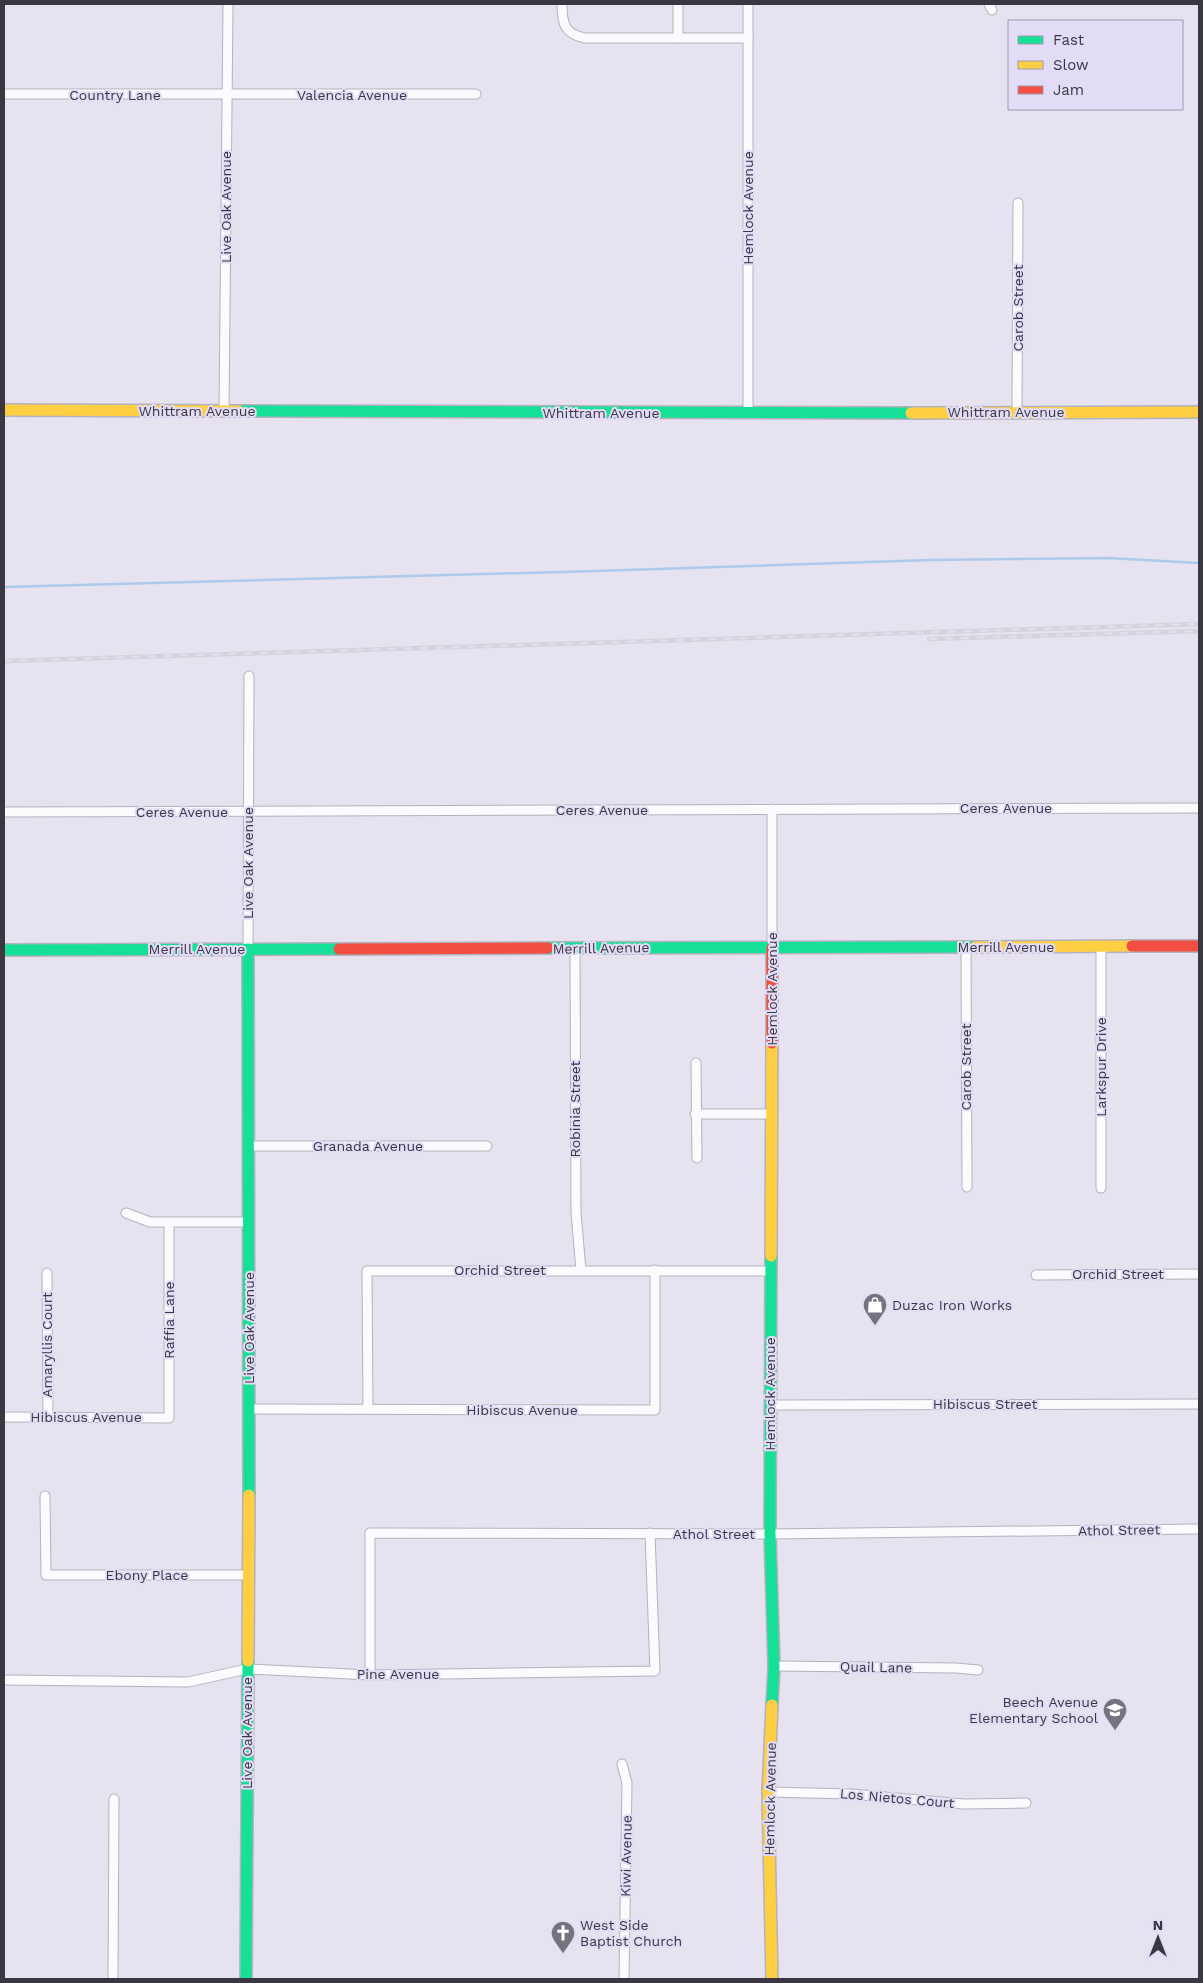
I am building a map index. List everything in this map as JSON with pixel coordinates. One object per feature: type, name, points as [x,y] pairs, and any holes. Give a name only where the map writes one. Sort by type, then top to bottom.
[{"type":"street","name":"Live Oak Avenue","points":[[224,411],[228,4]]},
{"type":"street","points":[[562,4],[562,17],[567,29],[571,34],[585,38],[748,38]]},
{"type":"street","points":[[678,4],[678,38]]},
{"type":"street","name":"Hemlock Avenue","points":[[748,4],[748,413]]},
{"type":"street","name":"Country Lane","points":[[4,94],[227,96]]},
{"type":"street","name":"Valencia Avenue","points":[[227,96],[476,94]]},
{"type":"street","name":"Carob Street","points":[[1017,412],[1018,204]]},
{"type":"street","name":"Whittram Avenue","points":[[4,410],[748,413],[1199,412]]},
{"type":"street","name":"Live Oak Avenue","points":[[246,1979],[249,1409],[249,676]]},
{"type":"street","name":"Ceres Avenue","points":[[4,812],[1199,808]]},
{"type":"street","name":"Hemlock Avenue","points":[[772,809],[770,1534],[774,1666],[768,1792],[772,1979]]},
{"type":"street","name":"Merrill Avenue","points":[[4,950],[1199,946]]},
{"type":"street","name":"Carob Street","points":[[966,947],[967,1187]]},
{"type":"street","name":"Larkspur Drive","points":[[1101,947],[1101,1188]]},
{"type":"street","name":"Robinia Street","points":[[575,949],[576,1213],[580,1270]]},
{"type":"street","points":[[696,1063],[695,1114],[697,1158]]},
{"type":"street","points":[[695,1114],[771,1114]]},
{"type":"street","name":"Granada Avenue","points":[[249,1146],[487,1146]]},
{"type":"street","points":[[126,1213],[150,1222],[248,1222]]},
{"type":"street","name":"Raffia Lane","points":[[168,1418],[169,1223]]},
{"type":"street","name":"Hibiscus Avenue","points":[[249,1409],[655,1410],[655,1270]]},
{"type":"street","name":"Orchid Street","points":[[368,1409],[367,1271],[771,1270]]},
{"type":"street","name":"Amaryllis Court","points":[[47,1273],[48,1417]]},
{"type":"street","name":"Orchid Street","points":[[1036,1275],[1199,1274]]},
{"type":"street","name":"Hibiscus Street","points":[[770,1405],[1199,1404]]},
{"type":"street","name":"Hibiscus Avenue","points":[[4,1417],[168,1418]]},
{"type":"street","name":"Ebony Place","points":[[46,1496],[46,1575],[248,1575]]},
{"type":"street","name":"Athol Street","points":[[370,1675],[370,1533],[770,1534],[1199,1529]]},
{"type":"street","name":"Pine Avenue","points":[[4,1680],[188,1682],[247,1669],[370,1675],[655,1671],[650,1533]]},
{"type":"street","name":"Quail Lane","points":[[774,1666],[956,1668],[978,1670]]},
{"type":"street","name":"Kiwi Avenue","points":[[622,1764],[627,1783],[624,1979]]},
{"type":"street","name":"Los Nietos Court","points":[[768,1792],[850,1794],[964,1804],[1026,1803]]},
{"type":"street","points":[[113,1979],[114,1798]]},
{"type":"waterway","points":[[4,587],[930,560],[1108,558],[1199,563]]},
{"type":"railway","points":[[4,661],[1199,624]]},
{"type":"railway","points":[[929,639],[1199,631]]},
{"type":"traffic: fast","points":[[239,411],[911,413]]},
{"type":"traffic: fast","points":[[548,948],[975,947]]},
{"type":"traffic: fast","points":[[248,949],[249,1495]]},
{"type":"traffic: fast","points":[[4,950],[339,949]]},
{"type":"traffic: fast","points":[[771,1256],[770,1534],[774,1666],[772,1705]]},
{"type":"traffic: fast","points":[[246,1979],[248,1661]]},
{"type":"traffic: slow","points":[[4,410],[239,411]]},
{"type":"traffic: slow","points":[[911,413],[1199,412]]},
{"type":"traffic: slow","points":[[975,947],[1132,946]]},
{"type":"traffic: slow","points":[[771,1256],[772,1043]]},
{"type":"traffic: slow","points":[[248,1661],[249,1495]]},
{"type":"traffic: slow","points":[[772,1705],[768,1792],[772,1979]]},
{"type":"traffic: jam","points":[[1132,946],[1199,946]]},
{"type":"traffic: jam","points":[[339,949],[548,948]]},
{"type":"traffic: jam","points":[[772,948],[772,1043]]},
{"type":"place","name":"Duzac Iron Works","points":[[875,1326]]},
{"type":"place","name":"Beech Avenue Elementary School","points":[[1115,1731]]},
{"type":"place","name":"West Side Baptist Church","points":[[563,1954]]}]
